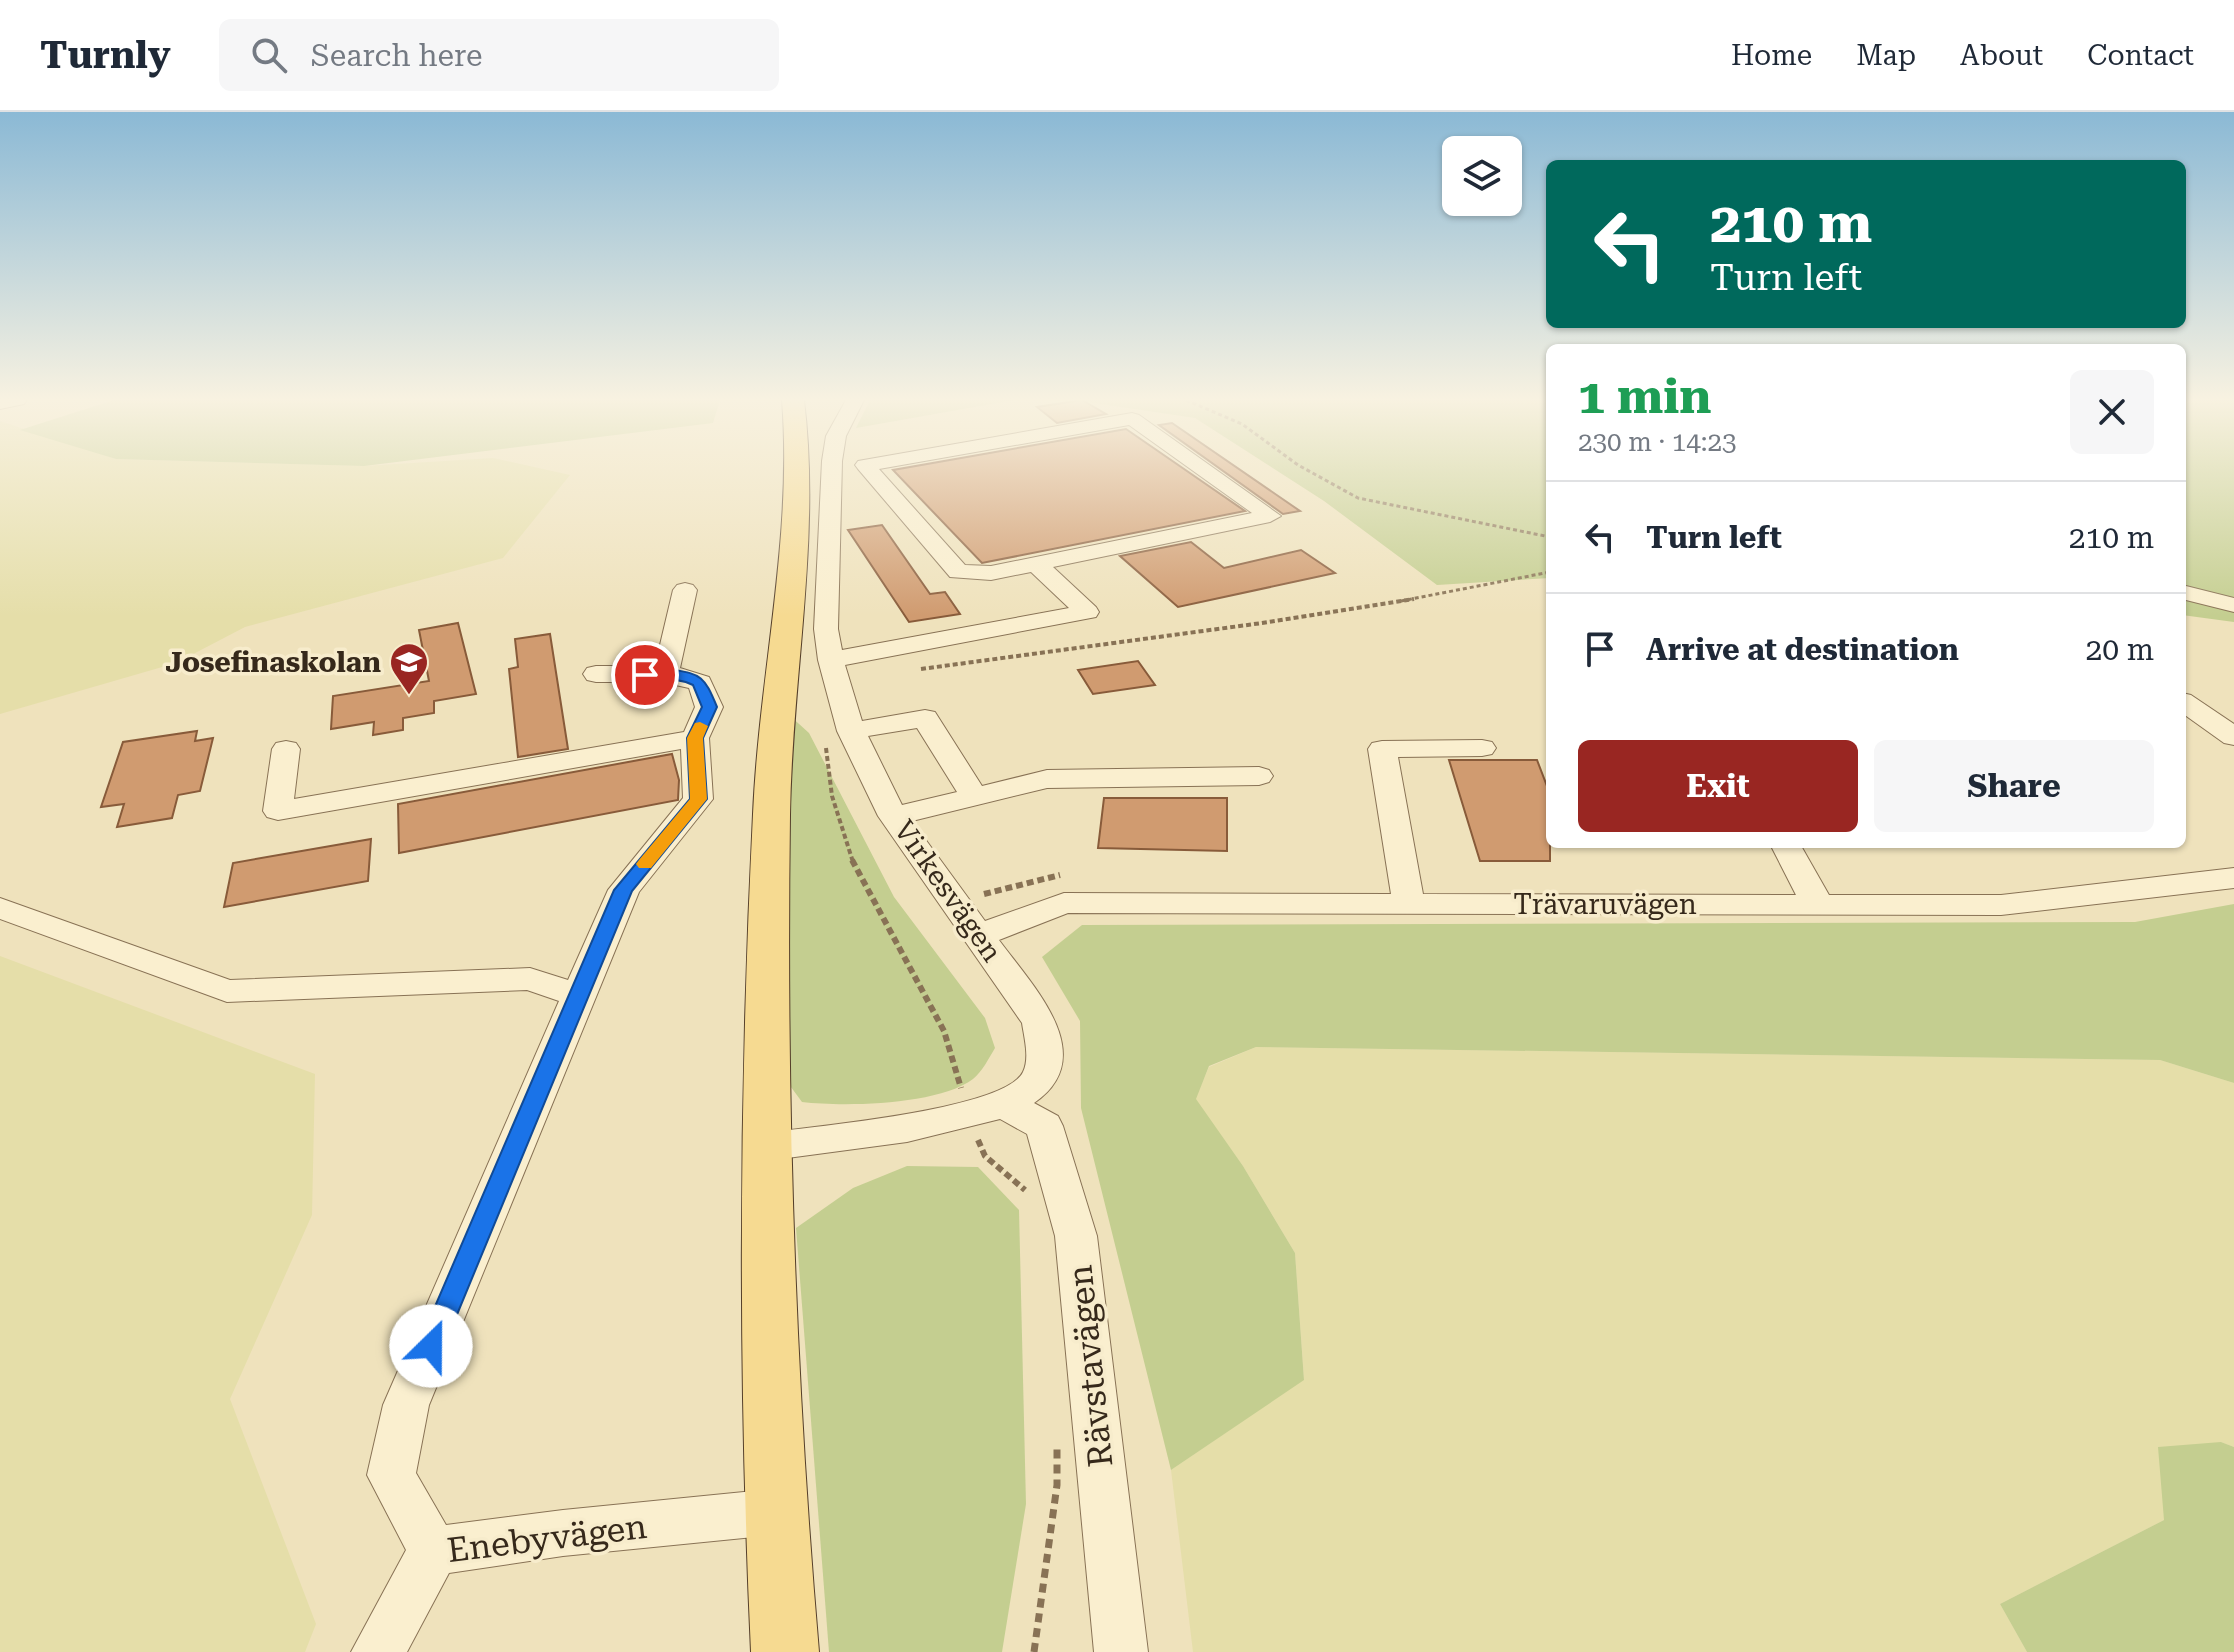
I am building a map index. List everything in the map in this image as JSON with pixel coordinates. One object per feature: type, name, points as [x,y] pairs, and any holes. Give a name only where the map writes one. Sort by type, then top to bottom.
[{"type":"main road","points":[[785,1652],[775,1512],[765,1147],[773,759],[801,495],[801,472]]},
{"type":"street","name":"Virkesvägen","points":[[832,472],[826,629],[838,737],[1040,1022],[1046,1058],[1035,1085],[988,1110]]},
{"type":"street","points":[[871,472],[958,572],[991,573],[1270,516],[1207,472]]},
{"type":"street","points":[[831,660],[1087,612],[1036,564]]},
{"type":"street","points":[[666,673],[685,590]]},
{"type":"street","points":[[2186,593],[2234,605]]},
{"type":"street","points":[[433,1551],[391,1475],[406,1405],[624,890],[698,799],[695,738],[709,707],[700,683],[666,673],[623,677],[596,674]]},
{"type":"street","points":[[2186,704],[2234,737]]},
{"type":"street","points":[[838,737],[925,718],[974,796]]},
{"type":"street","points":[[286,749],[278,811],[695,738]]},
{"type":"street","points":[[1409,904],[1382,749],[1482,748]]},
{"type":"street","points":[[893,816],[1047,779],[1259,776]]},
{"type":"street","points":[[1787,848],[1818,905]]},
{"type":"street","name":"Trävaruvägen","points":[[980,935],[1064,903],[2001,905],[2234,878]]},
{"type":"street","points":[[0,908],[227,991],[530,979],[579,996]]},
{"type":"street","points":[[765,1147],[988,1110]]},
{"type":"street","name":"Rävstavägen","points":[[988,1110],[1044,1126],[1076,1236],[1121,1652]]},
{"type":"street","name":"Enebyvägen","points":[[378,1652],[433,1551],[563,1533],[775,1512]]},
{"type":"path","points":[[1310,472],[1358,498],[1546,536]]},
{"type":"path","points":[[915,670],[1262,623],[1423,597],[1546,573]]},
{"type":"path","points":[[838,737],[832,796],[848,853],[988,1110],[985,1156],[1029,1193]]},
{"type":"path","points":[[1034,1652],[1057,1485],[1056,1437]]},
{"type":"shaded area","points":[[0,472],[556,472],[570,475],[503,558],[245,627],[176,663],[0,714]]},
{"type":"shaded area","points":[[0,956],[315,1074],[312,1215],[230,1399],[316,1624],[305,1652],[0,1652]]},
{"type":"shaded area","points":[[1256,1047],[2160,1060],[2234,1083],[2234,1447],[2221,1442],[2164,1520],[2000,1604],[2027,1652],[1193,1652],[1171,1470],[1304,1379],[1295,1253],[1243,1166],[1195,1099],[1209,1067]]},
{"type":"green space","points":[[1279,472],[1546,472],[1546,578],[1437,585],[1324,501]]},
{"type":"green space","points":[[2186,472],[2234,472],[2234,622],[2186,616]]},
{"type":"green space","points":[[788,714],[809,733],[894,897],[985,1018],[995,1048],[976,1076],[957,1088],[915,1099],[842,1104],[802,1102],[788,1083]]},
{"type":"green space","points":[[2234,904],[2234,1083],[2160,1060],[1256,1047],[1209,1066],[1196,1099],[1243,1166],[1295,1253],[1304,1380],[1171,1470],[1081,1108],[1080,1021],[1042,957],[1082,925],[2135,922]]},
{"type":"green space","points":[[907,1166],[978,1167],[1019,1210],[1026,1504],[1002,1652],[829,1652],[796,1228],[853,1188]]},
{"type":"green space","points":[[2221,1442],[2234,1447],[2234,1652],[2027,1652],[2000,1604],[2164,1520],[2158,1447]]},
{"type":"building","points":[[895,472],[1188,472],[1245,511],[982,563]]},
{"type":"building","points":[[1224,472],[1243,472],[1300,511],[1283,514]]},
{"type":"building","points":[[882,525],[930,594],[945,592],[960,614],[909,622],[848,530]]},
{"type":"building","points":[[1191,542],[1224,568],[1301,550],[1335,573],[1178,607],[1120,556]]},
{"type":"building","points":[[458,623],[476,694],[434,701],[434,713],[403,718],[403,730],[373,735],[374,722],[331,729],[333,696],[429,681],[419,630]]},
{"type":"building","points":[[550,634],[568,749],[518,757],[509,669],[518,667],[515,639]]},
{"type":"building","points":[[1138,661],[1155,685],[1093,694],[1078,670]]},
{"type":"building","points":[[197,731],[195,741],[213,738],[200,791],[178,795],[172,818],[117,827],[124,804],[101,807],[123,742]]},
{"type":"building","points":[[672,754],[679,780],[678,800],[399,853],[398,804]]},
{"type":"building","points":[[1449,760],[1537,760],[1546,784],[1546,848],[1550,848],[1550,861],[1480,861]]},
{"type":"building","points":[[1104,798],[1227,798],[1227,851],[1098,848]]},
{"type":"building","points":[[371,839],[368,881],[224,907],[233,863]]},
{"type":"slow traffic","points":[[645,864],[698,799],[695,738],[700,726]]},
{"type":"place","name":"Josefinaskolan","points":[[409,696]]},
{"type":"route","points":[[431,1346],[624,890],[698,799],[695,738],[709,707],[700,683],[666,673],[645,675]]}]
